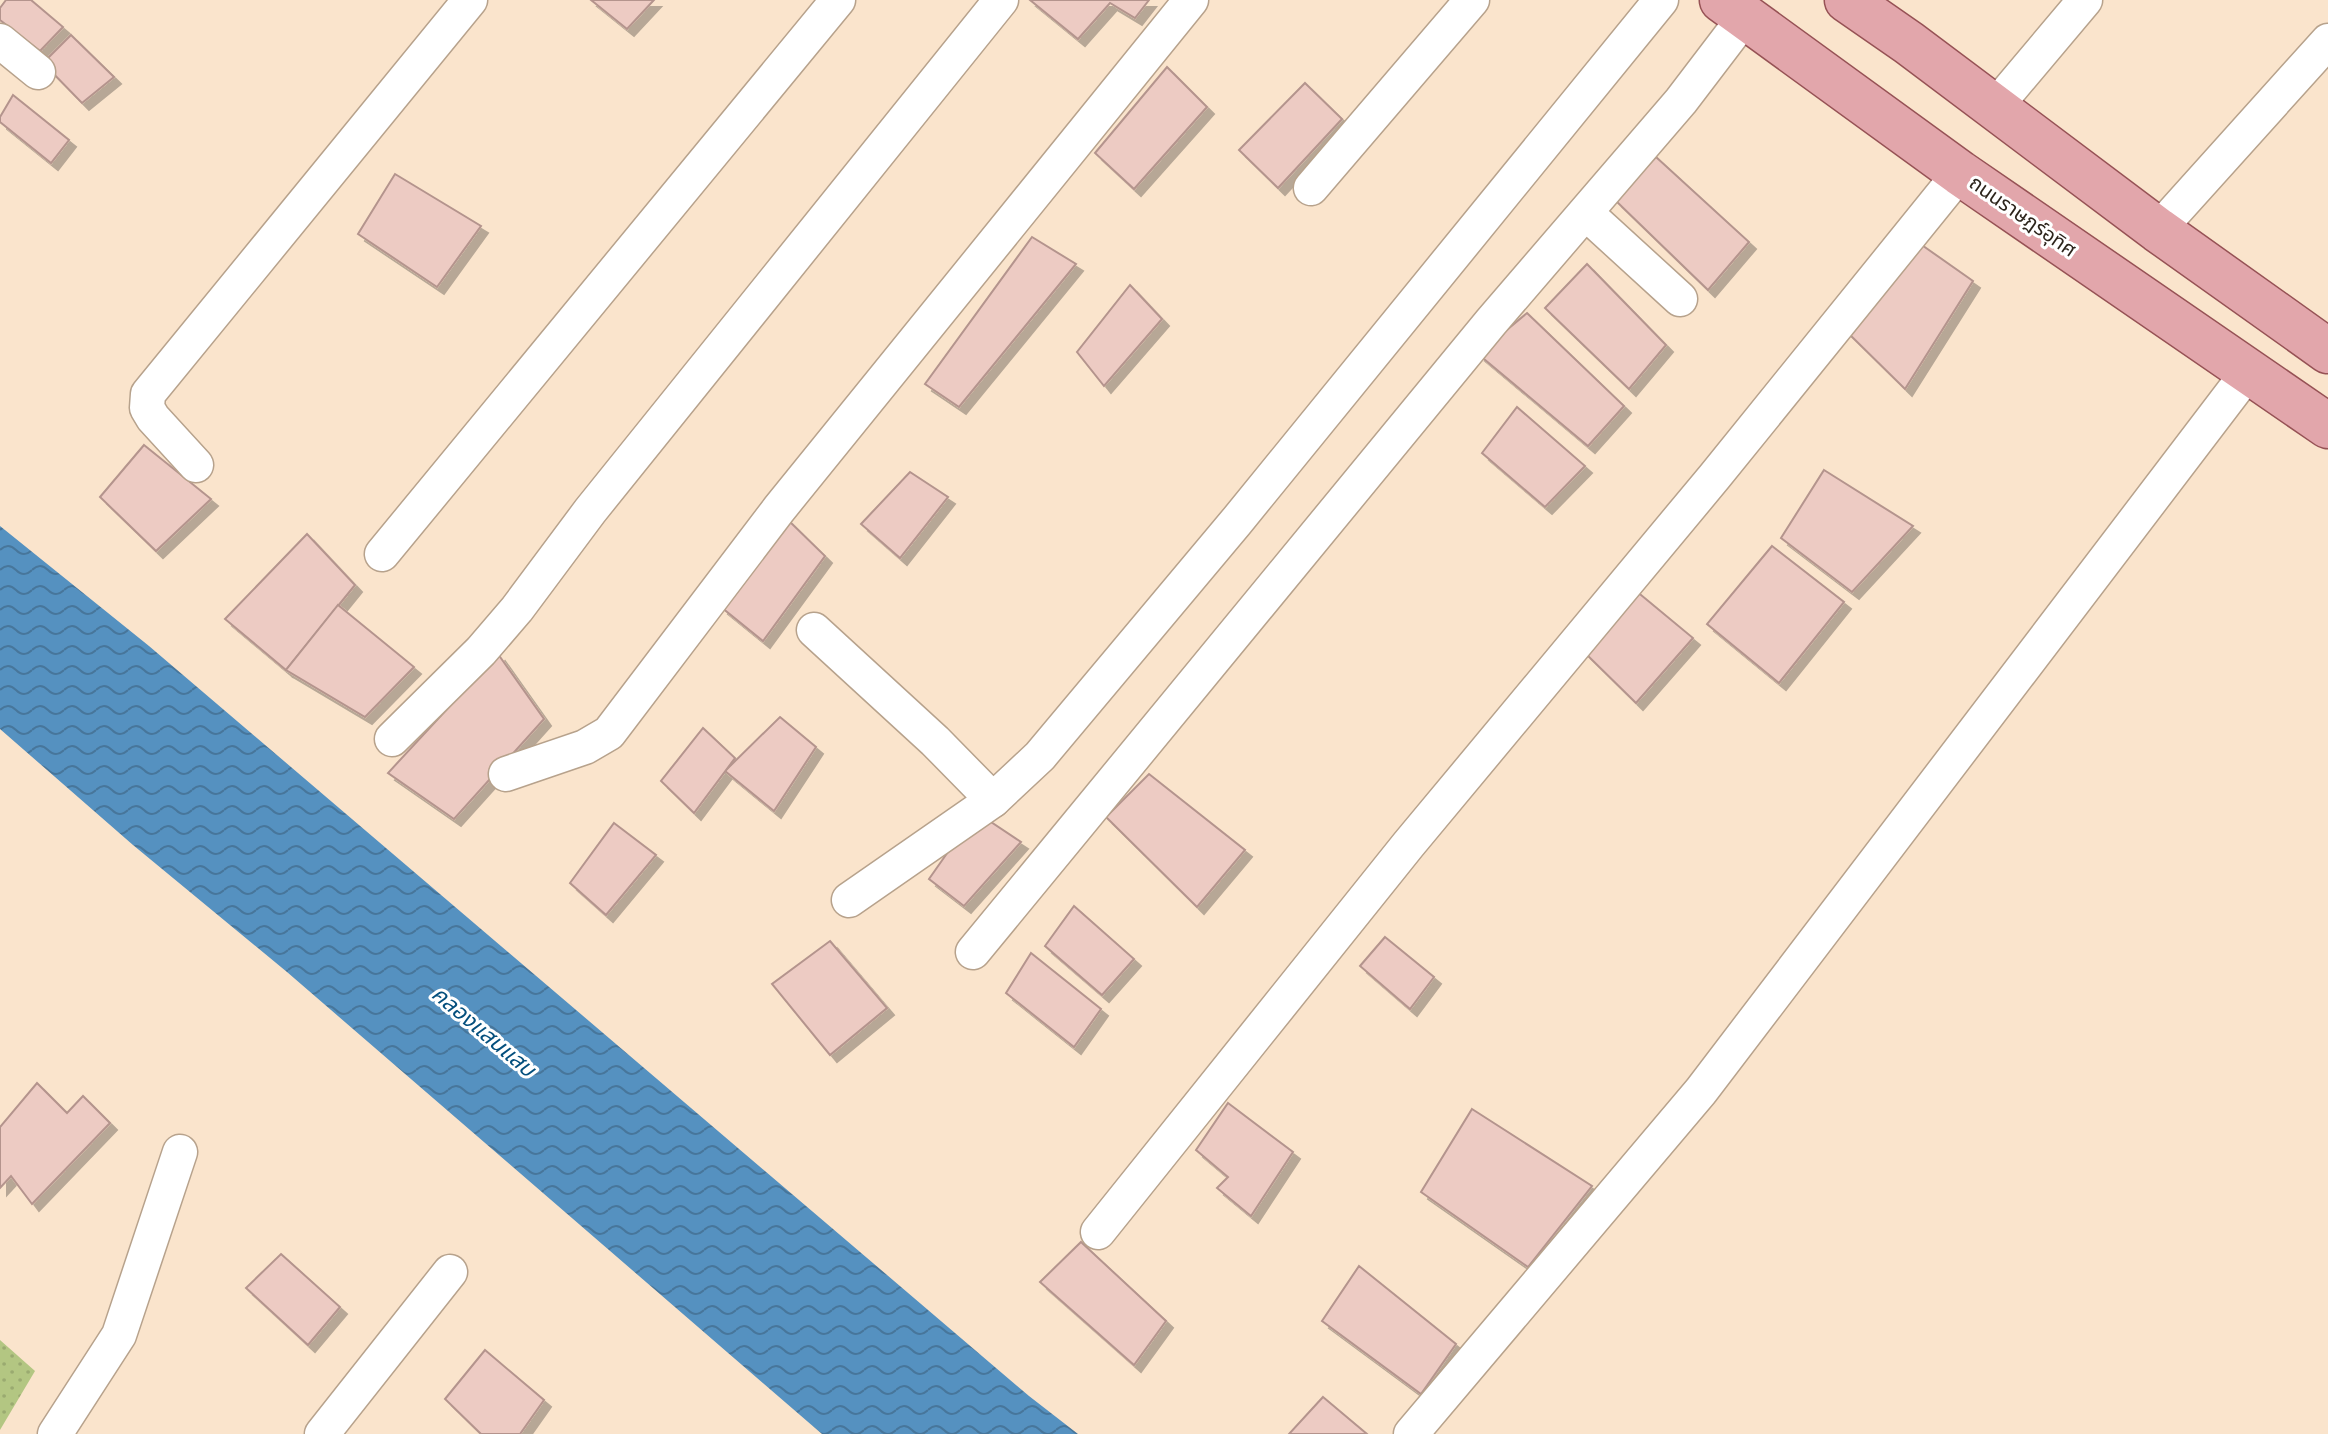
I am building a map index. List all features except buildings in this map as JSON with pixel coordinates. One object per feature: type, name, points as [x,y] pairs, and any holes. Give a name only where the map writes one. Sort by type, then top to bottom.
[{"type":"main road","points":[[1847,0],[2215,272],[2328,351]]},
{"type":"main road","name":"ถนนราษฎร์อุทิศ","points":[[1733,8],[1960,173],[2328,426]]},
{"type":"main road","points":[[2182,327],[2215,272]]},
{"type":"street","points":[[196,465],[153,418],[147,408],[148,394],[470,0]]},
{"type":"street","points":[[382,554],[838,0]]},
{"type":"street","points":[[392,739],[451,682],[517,609],[590,511],[1001,0]]},
{"type":"street","points":[[506,774],[585,747],[609,733],[779,509],[1191,0]]},
{"type":"street","points":[[1311,188],[1472,0]]},
{"type":"street","points":[[849,900],[993,800],[1040,756],[1226,534],[1661,0]]},
{"type":"street","points":[[1995,107],[2085,0]]},
{"type":"street","points":[[973,952],[1491,322],[1681,101],[1733,8]]},
{"type":"street","points":[[0,41],[38,72]]},
{"type":"street","points":[[2158,230],[2328,41]]},
{"type":"street","points":[[1098,1232],[1408,845],[1715,476],[1960,173]]},
{"type":"street","points":[[1587,214],[1680,299]]},
{"type":"street","points":[[1411,1434],[1701,1091],[2249,371]]},
{"type":"street","points":[[814,630],[935,741],[993,800]]},
{"type":"street","points":[[55,1434],[119,1335],[180,1152]]},
{"type":"street","points":[[322,1434],[450,1272]]},
{"type":"green space","points":[[0,1340],[35,1371],[0,1430]]},
{"type":"water","name":"คลองแสนแสบ","points":[[0,526],[149,646],[1029,1396],[1078,1434],[822,1434],[0,729]]}]
